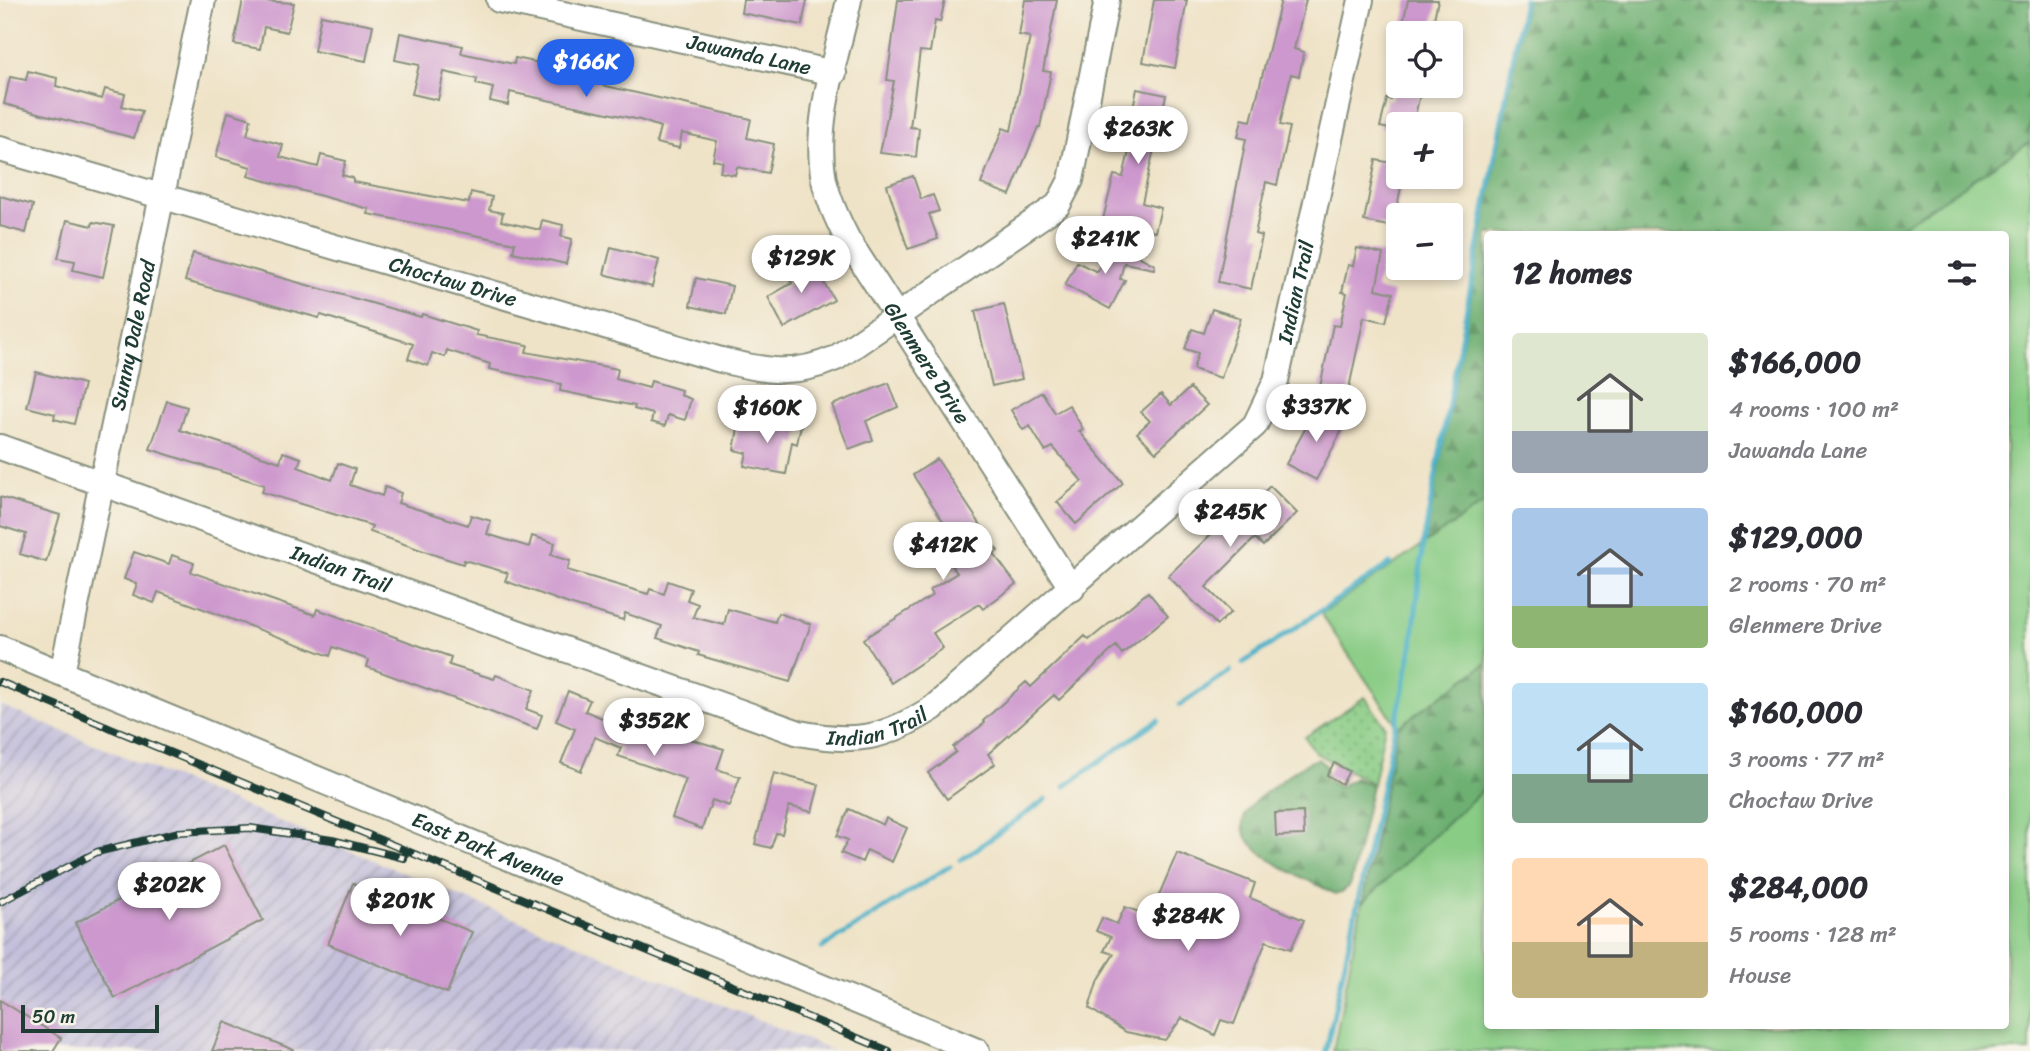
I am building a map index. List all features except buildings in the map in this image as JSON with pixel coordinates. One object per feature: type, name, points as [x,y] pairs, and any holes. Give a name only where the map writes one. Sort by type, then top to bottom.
[{"type":"street","name":"Sunny Dale Road","points":[[62,673],[104,484],[203,0]]},
{"type":"street","name":"Jawanda Lane","points":[[499,0],[834,73]]},
{"type":"street","name":"Glenmere Drive","points":[[849,0],[822,144],[824,179],[834,211],[848,240],[1072,589]]},
{"type":"street","name":"Choctaw Drive","points":[[0,149],[752,368],[784,372],[812,368],[836,358],[1041,219],[1067,194],[1107,0]]},
{"type":"street","name":"Indian Trail","points":[[0,447],[799,733],[853,740],[882,736],[933,708],[1245,437],[1263,412],[1276,380],[1361,0]]},
{"type":"street","name":"East Park Avenue","points":[[0,648],[976,1051]]},
{"type":"shaded area","points":[[0,705],[510,917],[834,1051],[0,1051]]},
{"type":"green space","points":[[1526,0],[2030,0],[2030,142],[1895,231],[1484,231],[1484,503],[1425,543]]},
{"type":"green space","points":[[2030,142],[2030,1051],[1333,1051],[1362,903],[1484,789],[1484,1029],[2009,1029],[2009,231],[1895,231]]},
{"type":"green space","points":[[1484,503],[1484,665],[1398,727],[1321,614]]},
{"type":"green space","points":[[1484,665],[1484,789],[1362,903],[1398,727]]},
{"type":"green space","points":[[1365,697],[1385,726],[1373,784],[1316,753],[1305,737]]},
{"type":"green space","points":[[1319,759],[1326,766],[1326,779],[1339,787],[1355,778],[1372,785],[1351,883],[1342,893],[1335,894],[1260,852],[1248,839],[1243,824],[1249,808],[1268,791],[1299,768]]},
{"type":"waterway","points":[[1326,1051],[1412,647],[1423,544],[1524,0]]},
{"type":"waterway","points":[[1243,663],[1390,564]]},
{"type":"waterway","points":[[1180,705],[1230,671]]},
{"type":"waterway","points":[[1065,786],[1158,720]]},
{"type":"waterway","points":[[961,860],[1046,799]]},
{"type":"waterway","points":[[822,948],[950,866]]},
{"type":"railway","points":[[0,682],[889,1051]]},
{"type":"railway","points":[[0,902],[97,852],[179,832],[250,828],[332,840],[404,858]]}]
